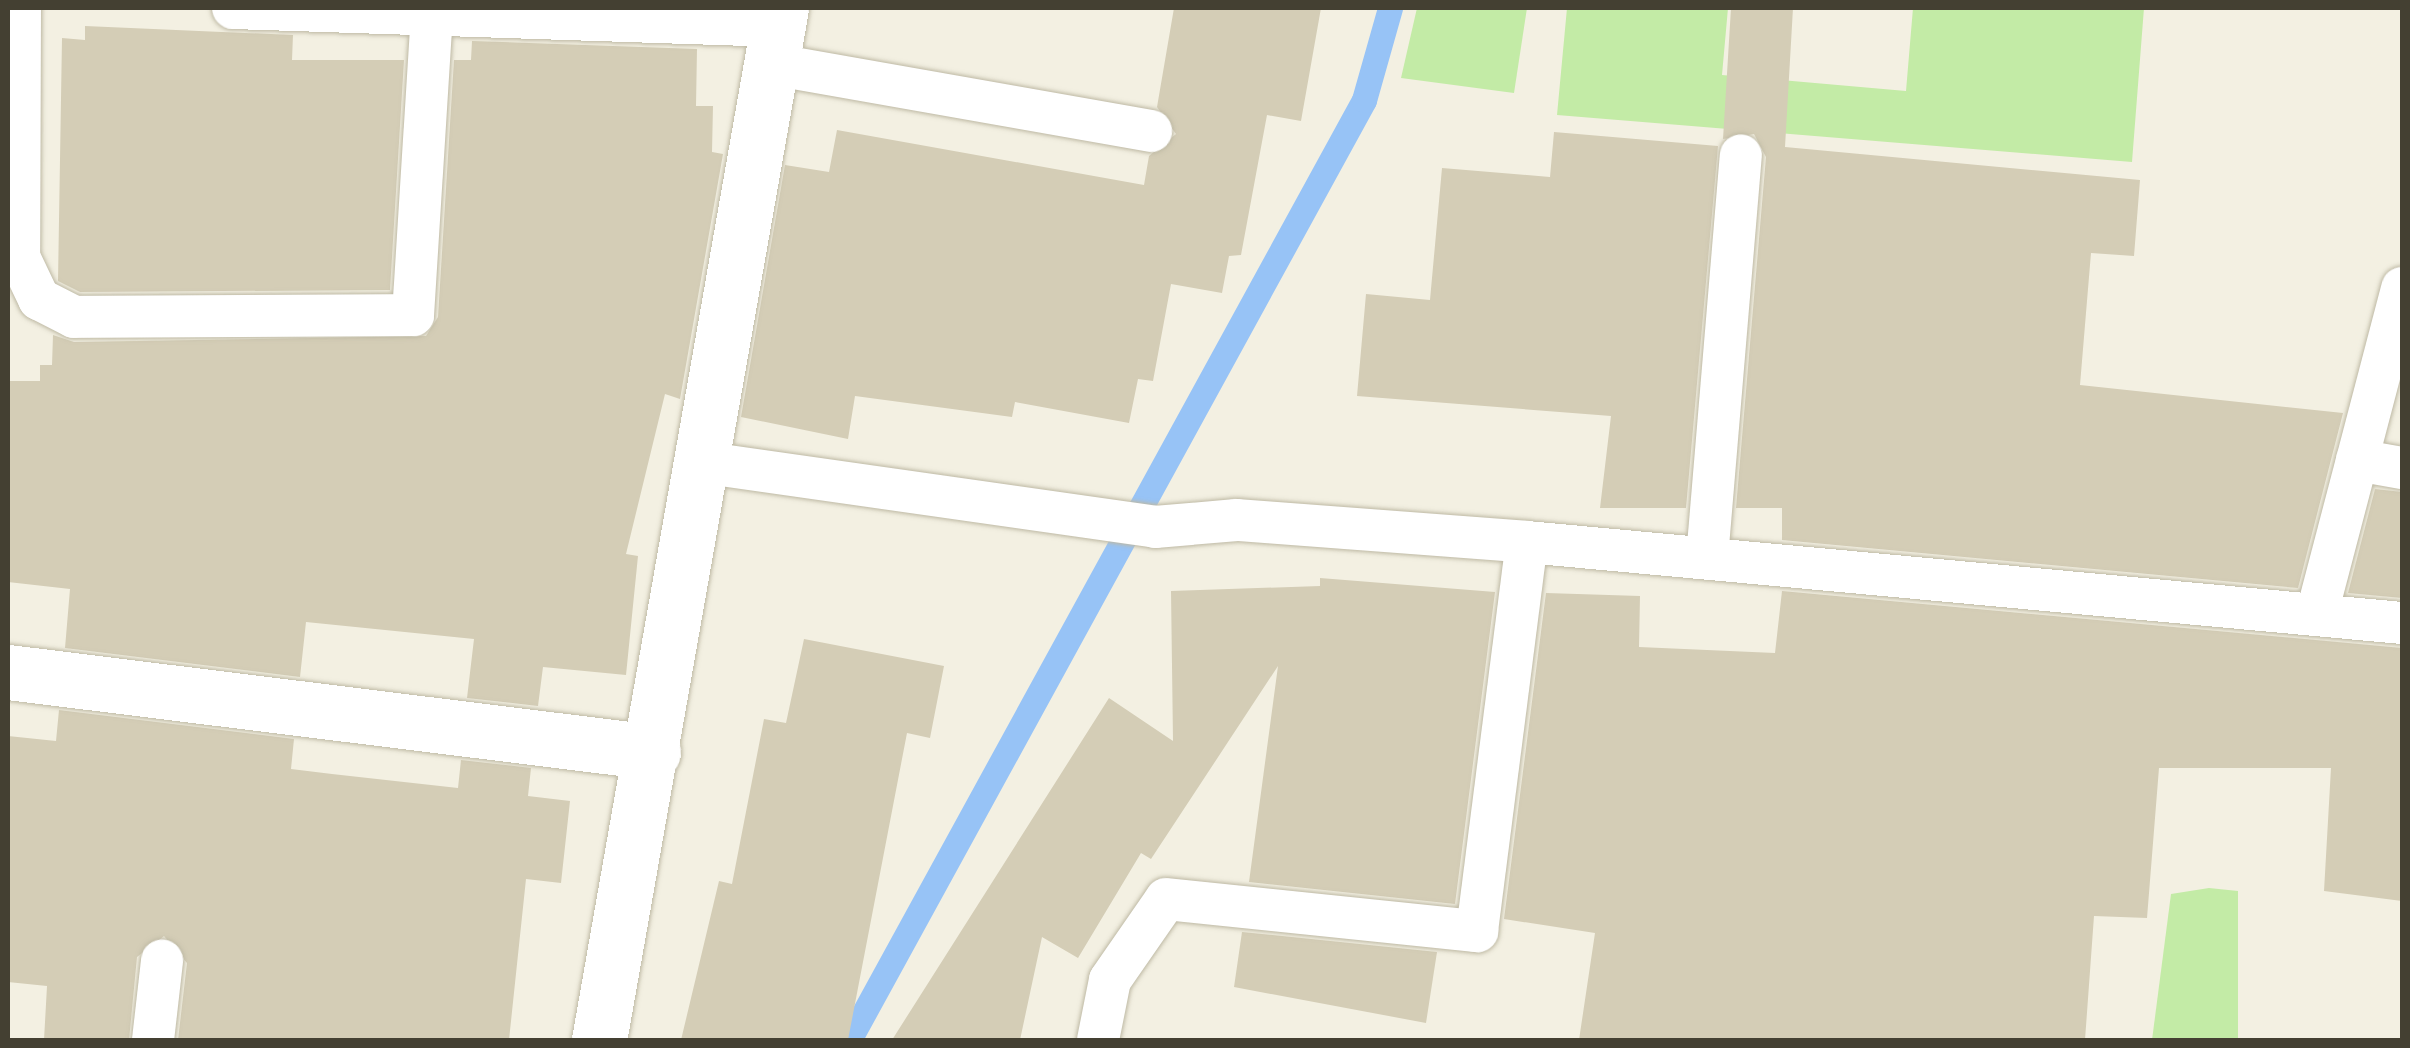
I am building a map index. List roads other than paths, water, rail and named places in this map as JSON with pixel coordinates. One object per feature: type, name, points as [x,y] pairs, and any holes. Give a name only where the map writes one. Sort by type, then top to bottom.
[{"type":"street","points":[[599,1040],[708,462],[776,33]]},
{"type":"street","points":[[8,672],[653,752]]},
{"type":"lane","points":[[20,8],[18,257],[39,298],[74,316],[413,315],[432,14]]},
{"type":"lane","points":[[233,8],[432,14],[776,33],[1150,130]]},
{"type":"lane","points":[[1707,558],[1741,155]]},
{"type":"lane","points":[[2318,608],[2402,288]]},
{"type":"lane","points":[[2357,460],[2402,468]]},
{"type":"lane","points":[[708,462],[1155,527],[1237,520],[1527,542],[2318,608],[2402,623]]},
{"type":"lane","points":[[1098,1040],[1110,980],[1166,899],[1477,931],[1527,542]]},
{"type":"lane","points":[[153,1040],[162,961]]},
{"type":"waterway","points":[[849,1040],[1364,100],[1390,8]]}]
